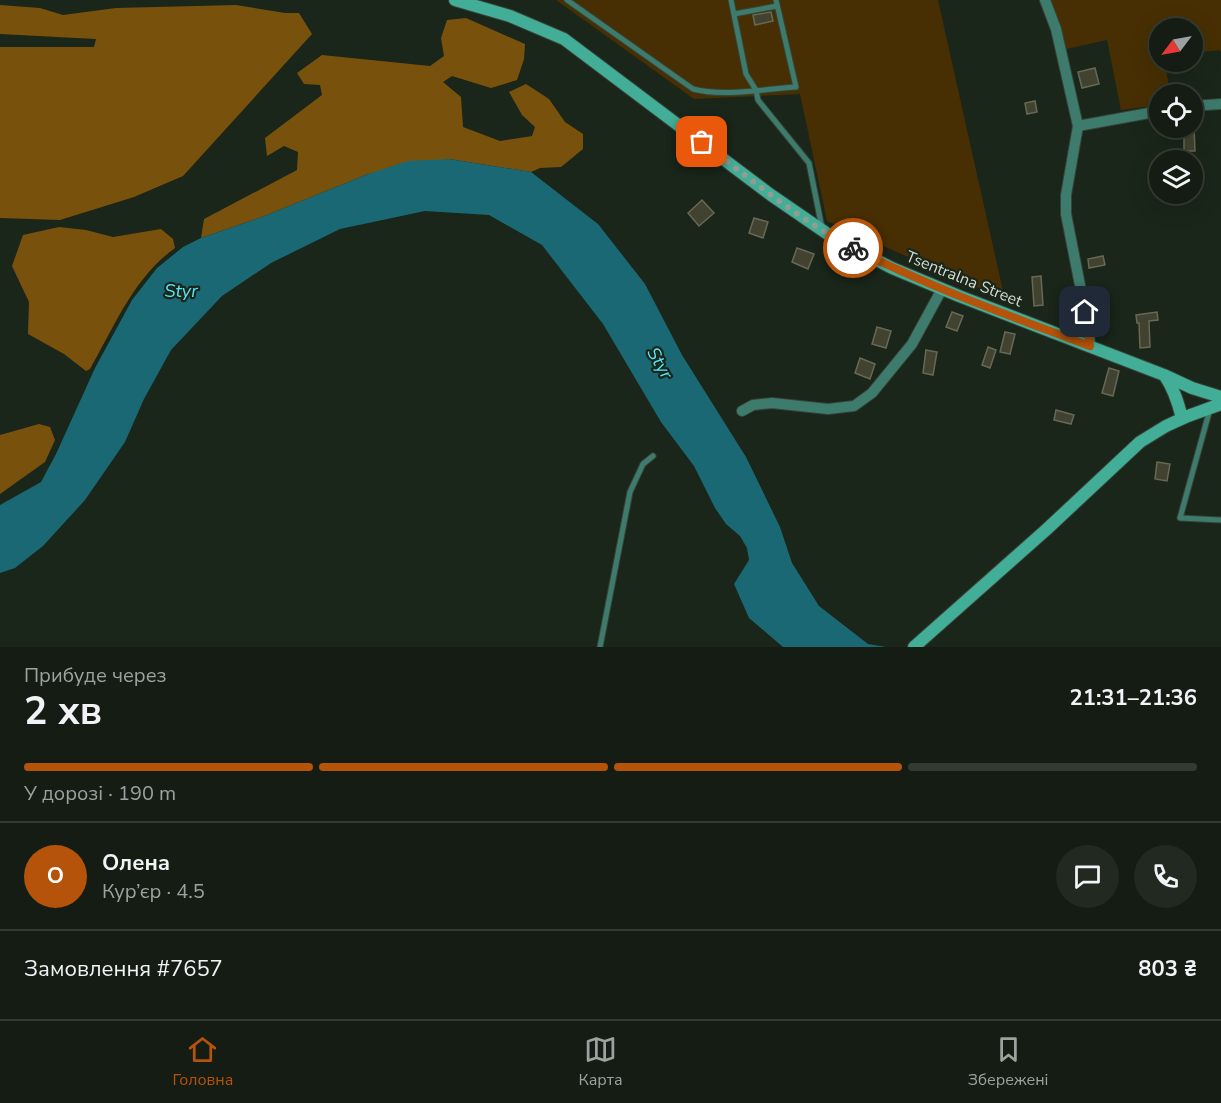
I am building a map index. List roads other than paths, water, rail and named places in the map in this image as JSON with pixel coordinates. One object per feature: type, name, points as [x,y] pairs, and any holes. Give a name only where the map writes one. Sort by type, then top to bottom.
[{"type":"street","name":"Tsentralna Street","points":[[455,0],[510,16],[564,39],[771,195],[835,238],[892,268],[1192,388],[1221,397]]},
{"type":"street","points":[[1045,0],[1056,29],[1078,126],[1066,195],[1066,214],[1090,346]]},
{"type":"street","points":[[1203,105],[1221,104]]},
{"type":"street","points":[[1078,126],[1149,113]]},
{"type":"street","points":[[742,411],[753,405],[772,403],[828,409],[854,406],[872,393],[912,344],[942,289]]},
{"type":"street","points":[[1164,375],[1175,392],[1182,418]]},
{"type":"street","points":[[914,647],[1047,529],[1140,442],[1182,418],[1216,406]]},
{"type":"lane","points":[[567,0],[693,89],[706,92],[795,87],[777,3],[734,14]]},
{"type":"lane","points":[[731,0],[746,74],[759,100],[809,163],[822,230]]},
{"type":"lane","points":[[1216,406],[1180,518],[1221,520]]},
{"type":"lane","points":[[600,647],[630,492],[643,464],[653,456]]},
{"type":"water","name":"Styr","points":[[449,159],[531,172],[598,224],[645,284],[682,355],[746,457],[780,527],[792,563],[819,606],[868,644],[886,647],[783,647],[749,618],[734,584],[749,560],[747,548],[740,536],[726,524],[715,508],[694,466],[661,422],[603,324],[542,245],[489,215],[425,211],[340,229],[271,263],[222,296],[171,350],[144,399],[125,442],[85,500],[43,546],[15,568],[0,573],[0,505],[41,482],[95,368],[132,300],[157,268],[183,247],[201,238],[262,217],[368,174],[408,161]]}]
